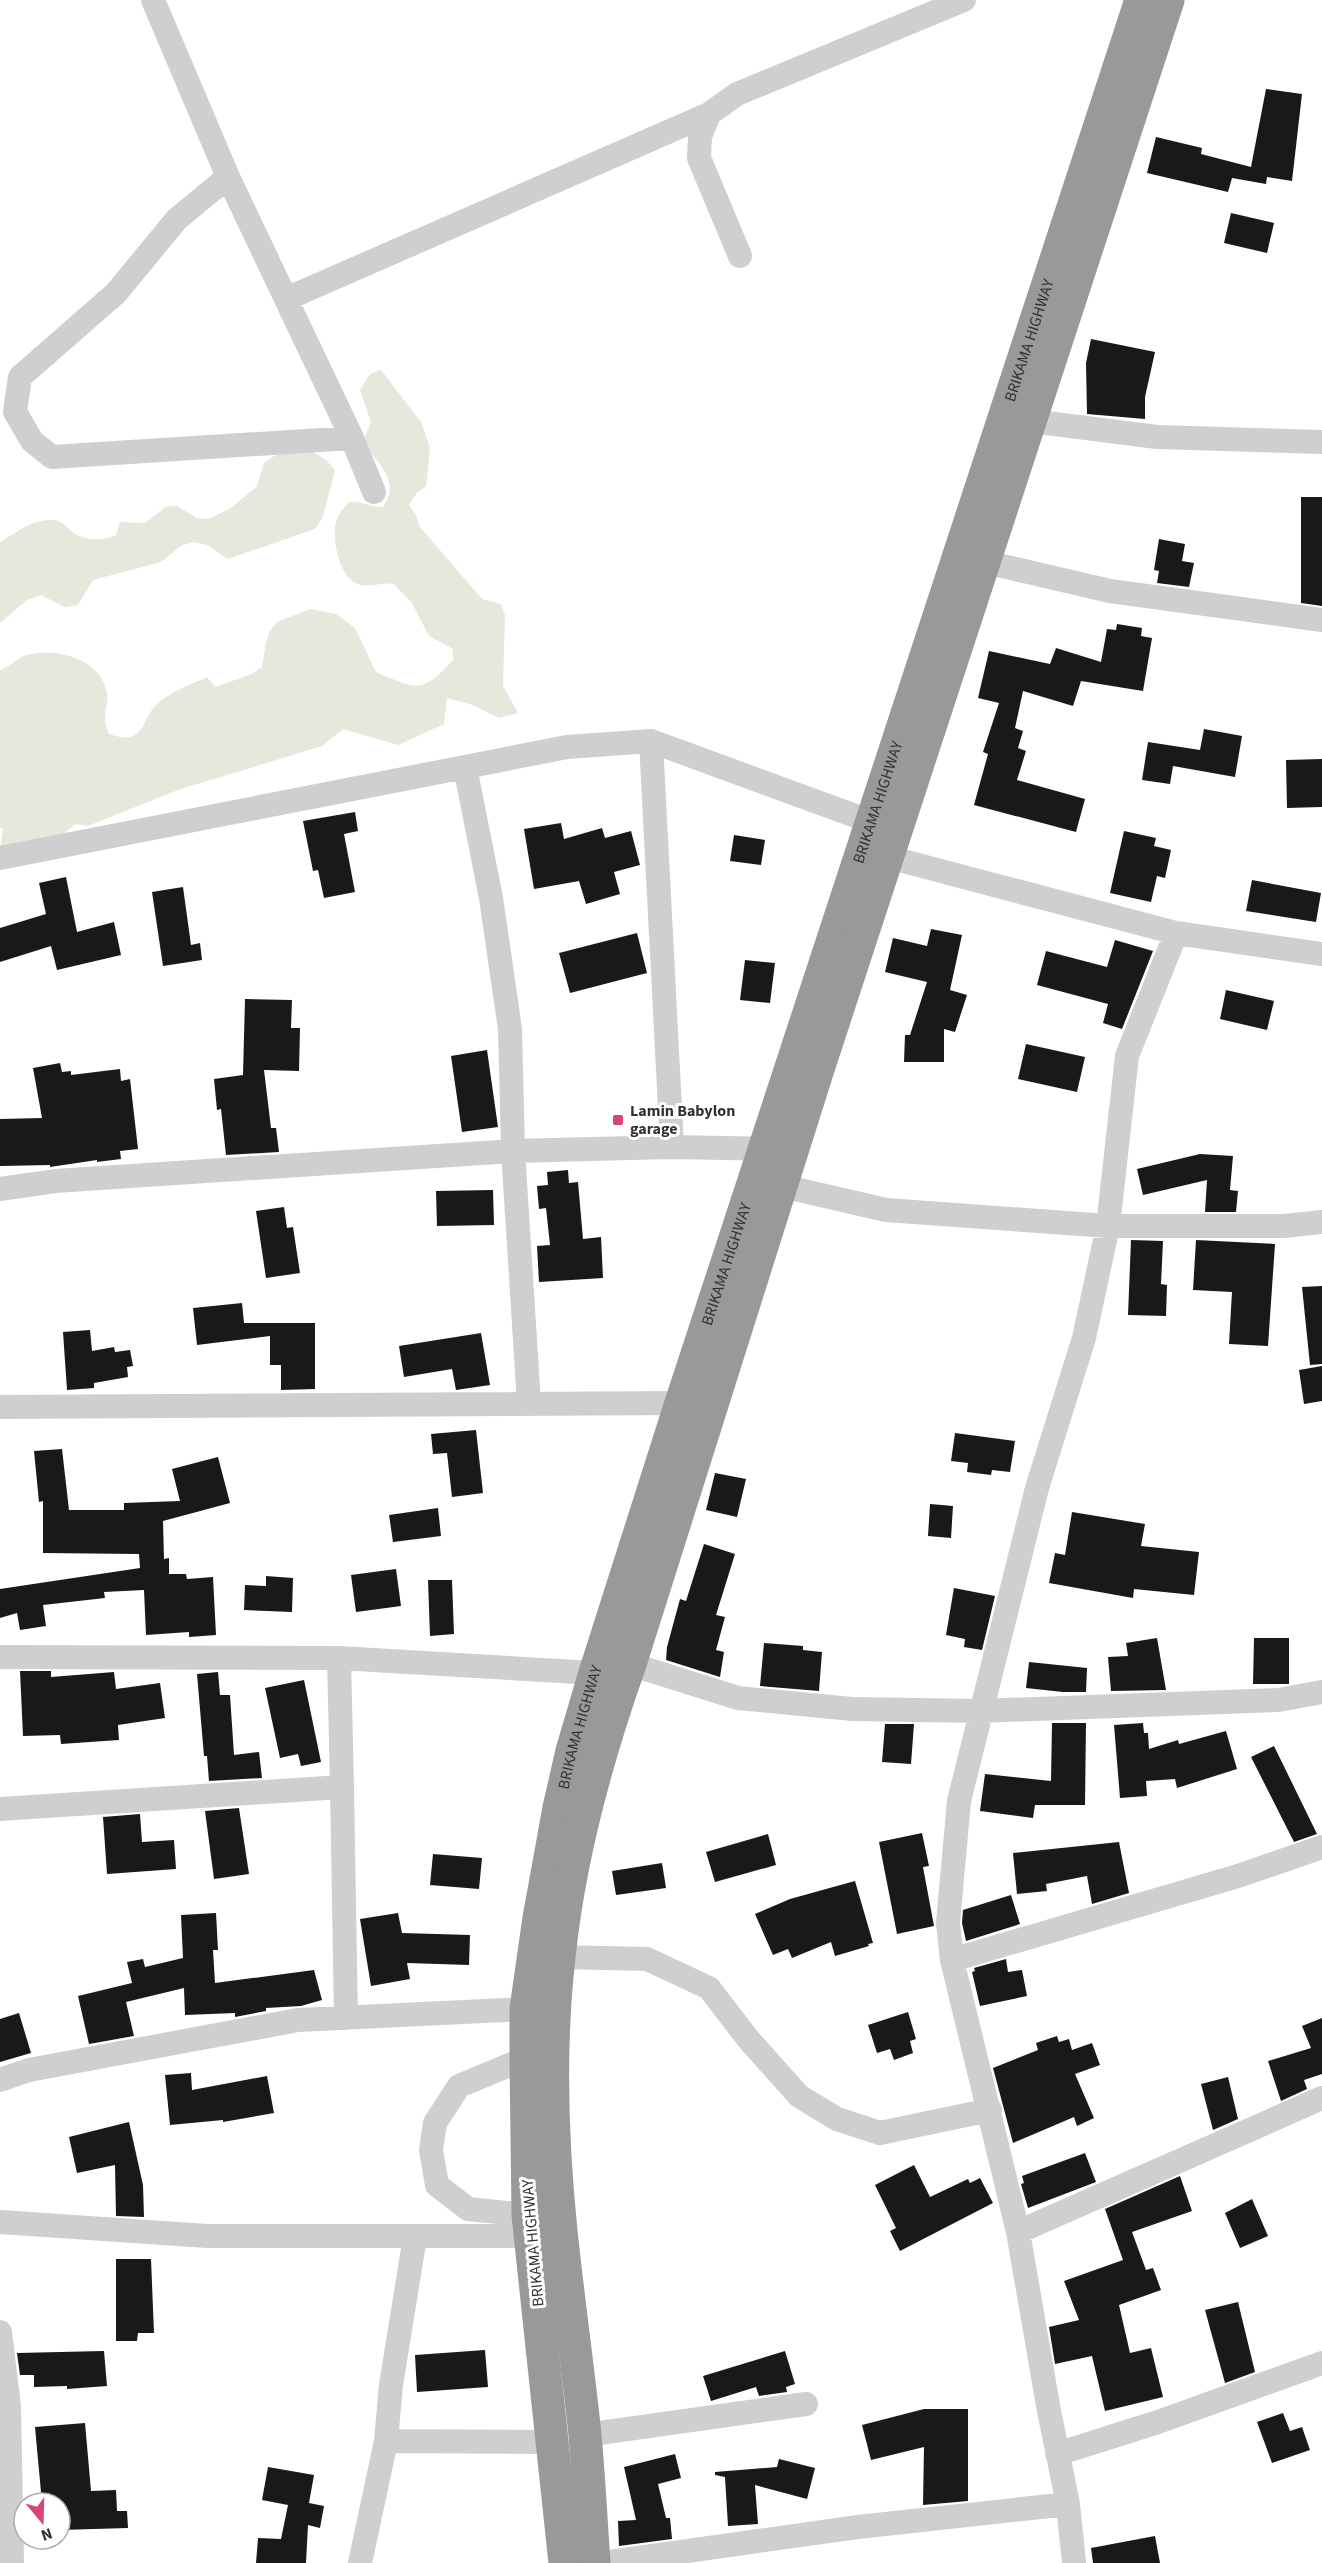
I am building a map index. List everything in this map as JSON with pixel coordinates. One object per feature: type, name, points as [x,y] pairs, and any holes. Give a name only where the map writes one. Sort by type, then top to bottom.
[{"type":"highway","name":"BRIKAMA HIGHWAY","points":[[566,2563],[529,2226],[526,2058],[526,2009],[539,1918],[559,1808],[572,1751],[595,1674],[681,1403],[778,1149],[805,1065],[872,822],[1141,0]]},
{"type":"highway","name":"BRIKAMA HIGHWAY","points":[[805,1065],[888,857],[1168,0]]},
{"type":"highway","name":"BRIKAMA HIGHWAY","points":[[594,2563],[585,2435],[560,2228],[555,2130],[554,2044],[558,1957],[566,1907],[603,1740],[630,1664],[782,1186],[778,1149]]},
{"type":"street","points":[[153,0],[228,177],[352,438],[375,492]]},
{"type":"street","points":[[286,298],[710,114],[737,94],[964,0]]},
{"type":"street","points":[[710,114],[700,137],[699,158],[740,256]]},
{"type":"street","points":[[228,177],[177,219],[116,293],[20,377],[15,412],[32,441],[52,457],[352,438]]},
{"type":"street","points":[[1031,421],[1157,437],[1322,442]]},
{"type":"street","points":[[985,562],[1110,591],[1322,620]]},
{"type":"street","points":[[0,858],[567,747],[651,741],[872,822]]},
{"type":"street","points":[[651,741],[672,1147]]},
{"type":"street","points":[[465,767],[491,898],[510,1029],[513,1151],[529,1403]]},
{"type":"street","points":[[888,857],[1176,933],[1322,954]]},
{"type":"street","points":[[1074,2563],[1068,2504],[1018,2232],[952,1960],[948,1923],[959,1801],[1037,1488],[1084,1338],[1108,1227],[1127,1056],[1176,933]]},
{"type":"street","points":[[0,1189],[55,1181],[513,1151],[672,1147],[778,1149]]},
{"type":"street","points":[[782,1186],[886,1210],[1108,1227],[1284,1226],[1322,1222]]},
{"type":"street","points":[[0,1407],[681,1403]]},
{"type":"street","points":[[0,1657],[339,1658],[595,1674]]},
{"type":"street","points":[[339,1658],[346,2018]]},
{"type":"street","points":[[630,1664],[738,1698],[852,1709],[980,1711],[1278,1700],[1322,1692]]},
{"type":"street","points":[[0,1809],[342,1787]]},
{"type":"street","points":[[952,1960],[1238,1876],[1322,1847]]},
{"type":"street","points":[[558,1957],[647,1959],[709,1988],[749,2040],[800,2096],[837,2119],[880,2133],[990,2110]]},
{"type":"street","points":[[0,2080],[29,2070],[287,2022],[526,2009]]},
{"type":"street","points":[[526,2058],[459,2086],[435,2123],[431,2150],[437,2185],[468,2209],[529,2226]]},
{"type":"street","points":[[1018,2232],[1322,2098]]},
{"type":"street","points":[[0,2222],[207,2236],[415,2237],[529,2226]]},
{"type":"street","points":[[360,2563],[386,2441],[392,2385],[415,2237]]},
{"type":"street","points":[[0,2331],[9,2407],[12,2563]]},
{"type":"street","points":[[1058,2454],[1158,2422],[1322,2363]]},
{"type":"street","points":[[585,2435],[806,2404]]},
{"type":"street","points":[[386,2441],[552,2442]]},
{"type":"street","points":[[602,2563],[858,2527],[1068,2504]]},
{"type":"shaded area","points":[[381,370],[421,422],[430,448],[426,486],[416,494],[409,505],[420,527],[482,599],[501,604],[505,615],[503,686],[518,713],[499,718],[473,705],[447,698],[444,724],[398,745],[343,729],[322,746],[178,790],[88,826],[75,824],[56,841],[0,849],[3,828],[0,828],[0,670],[24,656],[47,652],[60,654],[84,662],[94,669],[106,689],[106,727],[109,734],[121,737],[136,734],[157,704],[181,689],[207,677],[215,687],[252,674],[262,667],[266,642],[277,622],[310,609],[336,614],[355,628],[376,672],[401,682],[418,686],[426,684],[453,660],[453,649],[429,636],[412,603],[394,584],[358,584],[347,575],[339,559],[335,526],[340,513],[349,502],[383,507],[390,488],[385,472],[363,441],[371,422],[360,390],[370,374]]},
{"type":"shaded area","points":[[296,449],[308,450],[318,455],[335,470],[323,517],[315,529],[228,559],[207,545],[194,542],[182,545],[161,562],[93,580],[78,605],[65,607],[41,595],[27,600],[0,623],[0,542],[18,531],[31,524],[56,520],[80,536],[90,539],[106,538],[116,535],[120,522],[145,523],[165,507],[177,506],[197,518],[209,519],[231,508],[257,486],[264,463],[274,456]]},
{"type":"building","points":[[1266,89],[1302,94],[1292,181],[1267,177],[1266,184],[1232,178],[1228,192],[1147,173],[1156,137],[1202,148],[1201,154],[1251,167]]},
{"type":"building","points":[[1231,213],[1274,223],[1267,253],[1224,243]]},
{"type":"building","points":[[1091,339],[1155,352],[1145,397],[1145,419],[1087,414],[1086,363]]},
{"type":"building","points":[[1301,497],[1322,497],[1322,606],[1301,603]]},
{"type":"building","points":[[1159,539],[1185,544],[1182,561],[1194,563],[1189,587],[1157,583],[1159,571],[1154,570]]},
{"type":"building","points":[[1117,624],[1142,628],[1141,636],[1152,638],[1143,691],[1081,681],[1073,706],[1023,691],[1015,728],[1023,731],[1018,748],[1026,751],[1017,780],[1085,799],[1076,832],[974,805],[988,754],[983,752],[999,703],[978,698],[989,651],[1050,664],[1056,648],[1101,662],[1107,629],[1116,630]]},
{"type":"building","points":[[1204,729],[1242,736],[1235,777],[1173,766],[1170,784],[1142,780],[1148,742],[1200,750]]},
{"type":"building","points":[[1322,759],[1322,807],[1287,808],[1286,760]]},
{"type":"building","points":[[355,812],[358,831],[344,834],[355,892],[324,898],[318,870],[313,871],[303,821]]},
{"type":"building","points":[[561,823],[564,839],[602,828],[605,838],[631,831],[640,865],[614,872],[620,894],[586,904],[579,881],[534,889],[524,829]]},
{"type":"building","points":[[1124,831],[1156,838],[1154,846],[1171,850],[1165,878],[1157,876],[1151,902],[1110,893]]},
{"type":"building","points":[[734,835],[765,840],[761,865],[730,861]]},
{"type":"building","points":[[66,877],[77,932],[114,922],[121,955],[57,970],[51,946],[0,962],[0,928],[46,914],[39,883]]},
{"type":"building","points":[[1252,880],[1321,893],[1316,922],[1246,911]]},
{"type":"building","points":[[183,887],[191,945],[200,943],[202,960],[163,966],[152,892]]},
{"type":"building","points":[[931,929],[962,935],[950,990],[967,995],[955,1032],[944,1029],[944,1062],[904,1062],[905,1035],[910,1035],[927,982],[885,972],[893,938],[927,946]]},
{"type":"building","points":[[637,933],[647,973],[570,993],[559,953]]},
{"type":"building","points":[[1115,940],[1153,951],[1122,1029],[1103,1023],[1108,1004],[1037,985],[1046,951],[1107,967]]},
{"type":"building","points":[[745,960],[775,963],[770,1003],[740,1000]]},
{"type":"building","points":[[1226,990],[1274,1001],[1267,1030],[1220,1019]]},
{"type":"building","points":[[245,999],[292,1000],[291,1028],[300,1028],[299,1071],[264,1070],[271,1128],[276,1128],[279,1152],[226,1155],[221,1109],[217,1110],[214,1079],[243,1075]]},
{"type":"building","points":[[1026,1044],[1085,1057],[1077,1092],[1018,1079]]},
{"type":"building","points":[[487,1050],[498,1127],[462,1132],[451,1056]]},
{"type":"building","points":[[60,1063],[62,1072],[71,1071],[71,1075],[120,1069],[121,1081],[130,1079],[138,1149],[120,1151],[121,1159],[97,1162],[97,1160],[50,1167],[50,1165],[0,1166],[0,1119],[42,1118],[33,1068]]},
{"type":"building","points":[[1200,1154],[1233,1156],[1230,1190],[1238,1191],[1236,1212],[1205,1212],[1207,1180],[1143,1195],[1137,1169]]},
{"type":"building","points":[[568,1170],[569,1183],[578,1182],[583,1239],[601,1237],[603,1278],[539,1282],[537,1246],[550,1245],[546,1208],[539,1209],[537,1186],[548,1185],[547,1172]]},
{"type":"building","points":[[493,1190],[494,1225],[437,1226],[436,1191]]},
{"type":"building","points":[[284,1207],[287,1228],[293,1227],[300,1273],[266,1278],[256,1211]]},
{"type":"building","points":[[1131,1240],[1163,1241],[1161,1284],[1167,1285],[1166,1316],[1128,1315]]},
{"type":"building","points":[[1196,1240],[1275,1244],[1268,1346],[1229,1344],[1232,1292],[1193,1290]]},
{"type":"building","points":[[1322,1286],[1322,1364],[1310,1365],[1302,1287]]},
{"type":"building","points":[[242,1303],[244,1323],[315,1323],[315,1389],[281,1390],[281,1365],[270,1365],[270,1336],[197,1345],[193,1308]]},
{"type":"building","points":[[90,1330],[92,1351],[114,1347],[115,1352],[130,1350],[133,1366],[127,1367],[128,1377],[94,1383],[94,1388],[67,1390],[63,1332]]},
{"type":"building","points":[[481,1333],[490,1385],[456,1390],[452,1369],[404,1377],[399,1346]]},
{"type":"building","points":[[1322,1366],[1322,1401],[1304,1404],[1299,1370]]},
{"type":"building","points":[[476,1430],[483,1493],[452,1497],[447,1453],[433,1454],[431,1434]]},
{"type":"building","points":[[955,1433],[1015,1441],[1010,1472],[992,1470],[991,1475],[967,1472],[968,1463],[951,1461]]},
{"type":"building","points":[[62,1449],[69,1510],[124,1510],[124,1503],[180,1501],[172,1469],[218,1457],[230,1503],[163,1521],[164,1559],[169,1558],[169,1574],[186,1574],[187,1579],[213,1577],[216,1635],[189,1637],[189,1632],[146,1635],[144,1590],[104,1592],[105,1598],[43,1605],[46,1626],[20,1630],[17,1613],[0,1618],[0,1589],[140,1568],[139,1554],[43,1553],[43,1501],[39,1502],[34,1451]]},
{"type":"building","points":[[715,1473],[746,1479],[737,1517],[706,1510]]},
{"type":"building","points":[[930,1504],[953,1506],[951,1538],[928,1536]]},
{"type":"building","points":[[438,1508],[441,1536],[393,1542],[389,1515]]},
{"type":"building","points":[[1072,1512],[1145,1524],[1141,1546],[1199,1552],[1194,1595],[1134,1589],[1133,1598],[1049,1583],[1055,1553],[1065,1555]]},
{"type":"building","points":[[704,1544],[735,1554],[716,1615],[725,1617],[716,1650],[724,1652],[720,1677],[666,1660],[667,1647],[680,1599],[686,1601]]},
{"type":"building","points":[[396,1569],[401,1606],[356,1612],[351,1575]]},
{"type":"building","points":[[266,1576],[293,1578],[292,1612],[244,1610],[245,1585],[266,1586]]},
{"type":"building","points":[[428,1580],[452,1580],[454,1634],[430,1636]]},
{"type":"building","points":[[954,1588],[995,1596],[982,1650],[964,1647],[965,1639],[946,1635]]},
{"type":"building","points":[[1157,1638],[1166,1690],[1111,1691],[1108,1657],[1128,1656],[1126,1643]]},
{"type":"building","points":[[1254,1638],[1289,1638],[1289,1684],[1253,1684]]},
{"type":"building","points":[[764,1643],[803,1646],[803,1650],[822,1652],[819,1691],[760,1686]]},
{"type":"building","points":[[1029,1662],[1087,1668],[1086,1692],[1026,1688]]},
{"type":"building","points":[[20,1671],[51,1671],[51,1677],[114,1672],[116,1689],[160,1683],[165,1718],[118,1725],[119,1740],[61,1744],[60,1735],[23,1736]]},
{"type":"building","points":[[218,1672],[220,1695],[230,1695],[234,1755],[259,1752],[262,1778],[209,1781],[207,1756],[204,1756],[197,1674]]},
{"type":"building","points":[[304,1680],[321,1762],[301,1766],[298,1754],[280,1758],[265,1688]]},
{"type":"building","points":[[1052,1723],[1086,1723],[1085,1805],[1035,1805],[1033,1818],[980,1811],[985,1774],[1051,1781]]},
{"type":"building","points":[[1143,1723],[1144,1733],[1148,1733],[1149,1749],[1178,1740],[1179,1744],[1226,1731],[1237,1769],[1177,1788],[1175,1779],[1146,1781],[1147,1796],[1120,1798],[1114,1725]]},
{"type":"building","points":[[885,1724],[914,1724],[911,1764],[882,1762]]},
{"type":"building","points":[[1274,1746],[1317,1834],[1294,1842],[1251,1757]]},
{"type":"building","points":[[239,1808],[249,1874],[214,1879],[205,1811]]},
{"type":"building","points":[[140,1814],[142,1842],[174,1840],[176,1869],[107,1874],[103,1817]]},
{"type":"building","points":[[922,1833],[929,1866],[923,1867],[934,1926],[897,1934],[879,1842]]},
{"type":"building","points":[[768,1834],[776,1865],[715,1882],[706,1852]]},
{"type":"building","points":[[1119,1842],[1129,1893],[1092,1904],[1087,1876],[1046,1884],[1047,1891],[1017,1894],[1013,1853]]},
{"type":"building","points":[[433,1854],[482,1858],[479,1889],[430,1885]]},
{"type":"building","points":[[662,1863],[666,1888],[616,1895],[612,1871]]},
{"type":"building","points":[[855,1881],[873,1943],[835,1956],[831,1942],[792,1958],[788,1949],[773,1955],[755,1914],[790,1899]]},
{"type":"building","points":[[1011,1895],[1020,1924],[966,1941],[962,1923],[963,1910]]},
{"type":"building","points":[[216,1913],[218,1950],[213,1950],[215,1983],[314,1970],[322,2000],[301,2006],[266,2008],[266,2011],[235,2017],[235,2013],[185,2015],[184,1988],[126,2002],[134,2036],[89,2044],[78,1996],[132,1983],[127,1962],[143,1959],[145,1967],[183,1958],[181,1915]]},
{"type":"building","points":[[398,1913],[402,1933],[470,1935],[469,1965],[407,1963],[410,1979],[371,1986],[360,1919]]},
{"type":"building","points":[[1006,1959],[1008,1972],[1022,1970],[1027,1996],[980,2006],[972,1972],[975,1971],[974,1968]]},
{"type":"building","points":[[908,2012],[916,2039],[910,2041],[913,2053],[894,2060],[890,2049],[877,2053],[868,2025]]},
{"type":"building","points":[[19,2013],[31,2053],[0,2062],[0,2019]]},
{"type":"building","points":[[1322,2018],[1322,2074],[1304,2080],[1307,2089],[1281,2101],[1268,2061],[1311,2048],[1302,2026]]},
{"type":"building","points":[[1057,2036],[1059,2042],[1069,2039],[1072,2050],[1092,2043],[1100,2065],[1075,2074],[1094,2118],[1077,2126],[1074,2117],[1013,2143],[993,2068],[1038,2050],[1036,2043]]},
{"type":"building","points":[[191,2073],[192,2090],[267,2076],[274,2113],[223,2122],[223,2120],[170,2125],[165,2075]]},
{"type":"building","points":[[1228,2077],[1238,2119],[1213,2130],[1201,2084]]},
{"type":"building","points":[[129,2122],[143,2185],[144,2217],[116,2216],[115,2165],[77,2173],[69,2137]]},
{"type":"building","points":[[1085,2153],[1096,2182],[1028,2208],[1021,2184],[1024,2183],[1022,2176]]},
{"type":"building","points":[[914,2165],[930,2197],[968,2179],[970,2183],[980,2178],[993,2203],[900,2251],[890,2231],[896,2228],[875,2185]]},
{"type":"building","points":[[1180,2176],[1192,2211],[1132,2232],[1146,2270],[1153,2268],[1161,2290],[1119,2305],[1130,2353],[1151,2348],[1163,2397],[1105,2411],[1092,2356],[1055,2364],[1049,2327],[1079,2320],[1064,2281],[1123,2260],[1105,2209]]},
{"type":"building","points":[[1252,2199],[1268,2236],[1240,2248],[1225,2213]]},
{"type":"building","points":[[116,2259],[151,2259],[154,2333],[138,2333],[137,2341],[116,2341]]},
{"type":"building","points":[[1238,2302],[1255,2372],[1225,2383],[1205,2310]]},
{"type":"building","points":[[485,2350],[488,2387],[417,2392],[415,2355]]},
{"type":"building","points":[[104,2351],[107,2386],[67,2389],[67,2386],[34,2387],[34,2375],[20,2375],[17,2353]]},
{"type":"building","points":[[785,2351],[795,2384],[786,2387],[787,2392],[759,2396],[756,2387],[711,2401],[703,2376]]},
{"type":"building","points":[[924,2409],[968,2409],[968,2501],[923,2505],[924,2447],[871,2460],[862,2425]]},
{"type":"building","points":[[1283,2413],[1290,2431],[1302,2427],[1310,2450],[1272,2463],[1257,2422]]},
{"type":"building","points":[[85,2423],[91,2491],[116,2490],[117,2511],[127,2511],[128,2528],[72,2530],[72,2491],[41,2491],[35,2427]]},
{"type":"building","points":[[675,2454],[681,2478],[658,2484],[666,2518],[670,2518],[672,2539],[619,2546],[618,2521],[636,2520],[624,2467]]},
{"type":"building","points":[[779,2459],[815,2468],[807,2499],[755,2485],[758,2524],[728,2526],[725,2477],[715,2475],[715,2472],[777,2467]]},
{"type":"building","points":[[268,2467],[314,2475],[309,2503],[324,2506],[320,2528],[308,2525],[306,2563],[256,2563],[258,2538],[281,2539],[288,2505],[262,2500]]},
{"type":"building","points":[[1155,2536],[1160,2563],[1093,2563],[1091,2548]]},
{"type":"place","name":"Lamin Babylon garage","points":[[618,1120]]}]
